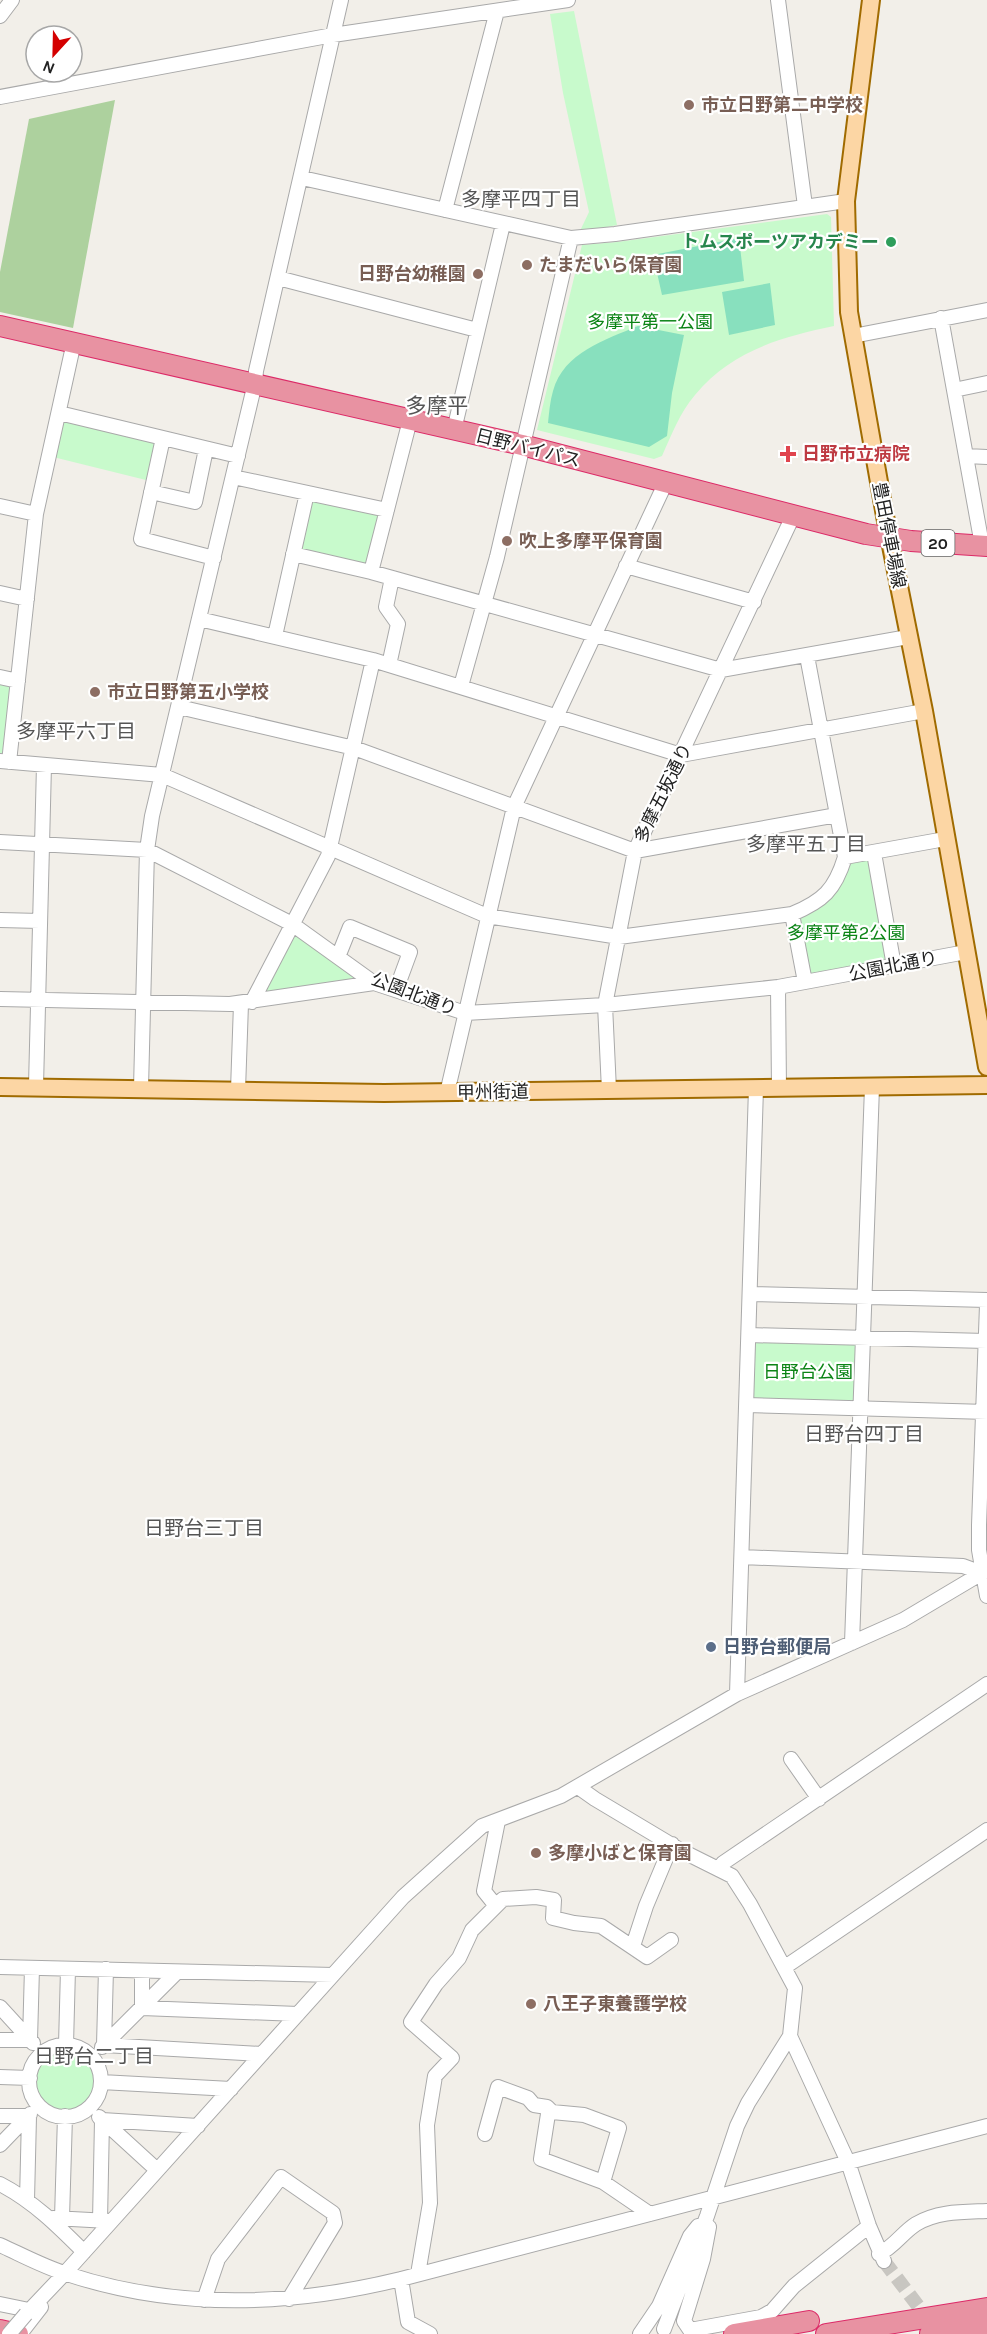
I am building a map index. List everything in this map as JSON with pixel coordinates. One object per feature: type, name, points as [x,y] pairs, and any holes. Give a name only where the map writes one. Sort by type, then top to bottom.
[{"type":"highway","name":"日野バイパス","points":[[0,326],[522,445],[665,484],[890,539],[984,546]]},
{"type":"highway","points":[[826,2334],[987,2308]]},
{"type":"highway","points":[[734,2334],[808,2321]]},
{"type":"highway","points":[[930,2334],[987,2325]]},
{"type":"highway","points":[[0,2330],[19,2334]]},
{"type":"main road","name":"豊田停車場線","points":[[872,0],[846,201],[847,275],[853,336],[908,637],[924,711],[987,1067]]},
{"type":"main road","name":"甲州街道","points":[[0,1087],[384,1094],[987,1085]]},
{"type":"street","points":[[141,1088],[147,850],[152,816],[255,383],[341,0]]},
{"type":"street","points":[[0,97],[333,35],[497,11],[530,3],[568,0]]},
{"type":"street","points":[[778,0],[805,206]]},
{"type":"street","points":[[0,16],[7,1]]},
{"type":"street","points":[[445,210],[497,11]]},
{"type":"street","points":[[302,178],[571,238],[615,234],[846,201]]},
{"type":"street","points":[[454,430],[503,224]]},
{"type":"street","points":[[460,686],[485,604],[571,238]]},
{"type":"street","points":[[278,278],[477,330]]},
{"type":"street","points":[[853,336],[987,310]]},
{"type":"street","points":[[941,318],[984,546]]},
{"type":"street","points":[[74,342],[36,514],[18,681],[5,761],[162,775],[488,916],[619,937],[792,914],[809,907],[827,895],[838,877],[845,857],[807,656]]},
{"type":"street","points":[[954,390],[987,383]]},
{"type":"street","points":[[58,413],[238,456]]},
{"type":"street","points":[[371,572],[410,420]]},
{"type":"street","points":[[163,438],[141,539],[214,558]]},
{"type":"street","points":[[151,492],[195,502],[206,449]]},
{"type":"street","points":[[966,456],[987,457]]},
{"type":"street","points":[[233,477],[387,510]]},
{"type":"street","points":[[447,1093],[514,807],[665,484]]},
{"type":"street","points":[[275,636],[307,493]]},
{"type":"street","points":[[0,506],[36,514]]},
{"type":"street","name":"多摩五坂通り","points":[[609,1090],[605,1005],[635,851],[793,516]]},
{"type":"street","points":[[293,554],[371,572],[721,670],[908,637]]},
{"type":"street","points":[[626,566],[754,602]]},
{"type":"street","points":[[388,665],[398,624],[386,607],[392,578]]},
{"type":"street","points":[[0,593],[27,599]]},
{"type":"street","points":[[199,619],[373,660],[681,755],[924,711]]},
{"type":"street","points":[[238,1090],[246,1003],[292,924],[330,849],[373,660]]},
{"type":"street","points":[[0,677],[18,681]]},
{"type":"street","points":[[178,707],[354,748],[635,851],[837,815]]},
{"type":"street","points":[[36,1086],[44,765]]},
{"type":"street","points":[[845,857],[945,839]]},
{"type":"street","name":"公園北通り","points":[[0,842],[147,850],[292,924],[374,983],[465,1014],[605,1005],[778,987],[966,952]]},
{"type":"street","points":[[874,853],[894,966]]},
{"type":"street","points":[[792,914],[805,982]]},
{"type":"street","points":[[0,920],[40,921]]},
{"type":"street","points":[[338,957],[350,927],[410,952],[396,990]]},
{"type":"street","points":[[0,999],[246,1003],[374,983]]},
{"type":"street","points":[[778,987],[779,1088]]},
{"type":"street","points":[[852,1643],[872,1087]]},
{"type":"street","points":[[737,1694],[756,1088]]},
{"type":"street","points":[[750,1294],[987,1300]]},
{"type":"street","points":[[987,1305],[985,1412],[979,1525],[987,1596]]},
{"type":"street","points":[[749,1335],[986,1341]]},
{"type":"street","points":[[747,1405],[985,1412]]},
{"type":"street","points":[[742,1557],[963,1566],[985,1571]]},
{"type":"street","points":[[9,2334],[84,2252],[106,2221],[158,2170],[403,1897],[482,1826],[578,1787],[737,1694],[903,1620],[985,1571]]},
{"type":"street","points":[[720,1869],[723,1863],[987,1684]]},
{"type":"street","points":[[791,1760],[819,1798]]},
{"type":"street","points":[[578,1787],[735,1879],[795,1988],[790,2036],[740,2118],[707,2216],[664,2329]]},
{"type":"street","points":[[496,1906],[484,1891],[498,1821]]},
{"type":"street","points":[[784,1967],[987,1830]]},
{"type":"street","points":[[633,1946],[646,1906],[672,1844]]},
{"type":"street","points":[[418,2274],[430,2203],[427,2125],[435,2076],[452,2058],[411,2022],[436,1984],[459,1958],[472,1930],[503,1899],[536,1897],[554,1900],[553,1918],[601,1926],[647,1957],[671,1940]]},
{"type":"street","points":[[0,1967],[333,1975]]},
{"type":"street","points":[[30,2040],[32,1968]]},
{"type":"street","points":[[66,2045],[68,1969]]},
{"type":"street","points":[[104,2045],[106,1969]]},
{"type":"street","points":[[142,1971],[142,2007]]},
{"type":"street","points":[[92,2057],[177,1972]]},
{"type":"street","points":[[0,2007],[42,2053]]},
{"type":"street","points":[[142,2007],[298,2014]]},
{"type":"street","points":[[790,2036],[848,2162],[881,2257],[915,2224],[924,2220],[945,2213],[987,2211]]},
{"type":"street","points":[[0,2040],[30,2040]]},
{"type":"street","points":[[66,2045],[84,2050],[92,2057],[100,2073],[101,2082],[96,2099],[89,2108],[79,2114],[65,2116],[49,2112],[39,2105],[32,2094],[30,2078],[33,2065],[42,2053],[66,2045]]},
{"type":"street","points":[[104,2045],[262,2054]]},
{"type":"street","points":[[0,2078],[30,2078]]},
{"type":"street","points":[[101,2082],[231,2089]]},
{"type":"street","points":[[485,2134],[498,2087],[528,2098],[534,2105],[547,2107],[552,2112],[584,2115],[619,2128],[603,2182]]},
{"type":"street","points":[[0,2145],[39,2105]]},
{"type":"street","points":[[89,2108],[158,2170]]},
{"type":"street","points":[[552,2112],[548,2114],[541,2159],[603,2182],[650,2214]]},
{"type":"street","points":[[0,2116],[29,2116]]},
{"type":"street","points":[[27,2200],[29,2116]]},
{"type":"street","points":[[55,2218],[65,2116]]},
{"type":"street","points":[[102,2120],[198,2126]]},
{"type":"street","points":[[102,2120],[106,2221]]},
{"type":"street","points":[[0,2245],[65,2273],[139,2292],[204,2300],[290,2299],[338,2293],[401,2279],[987,2126]]},
{"type":"street","points":[[204,2300],[218,2259],[281,2177],[333,2213],[335,2223],[290,2299]]},
{"type":"street","points":[[0,2184],[55,2218],[84,2252]]},
{"type":"street","points":[[707,2216],[709,2231],[704,2259],[684,2321],[690,2330],[767,2314],[794,2286],[869,2226]]},
{"type":"street","points":[[640,2334],[659,2306],[690,2236],[707,2216]]},
{"type":"street","points":[[55,2218],[106,2221]]},
{"type":"street","points":[[401,2279],[408,2322],[430,2334]]},
{"type":"street","points":[[0,2304],[29,2314]]},
{"type":"street","points":[[19,2334],[29,2314]]},
{"type":"green space","points":[[574,11],[617,225],[579,233],[589,212],[563,93],[550,14]]},
{"type":"green space","points":[[115,100],[73,328],[0,312],[0,272],[29,119]]},
{"type":"green space","name":"多摩平第一公園","points":[[827,214],[831,217],[834,326],[776,341],[724,367],[695,395],[685,409],[662,456],[654,459],[537,430],[582,245]]},
{"type":"green space","points":[[739,238],[744,281],[662,295],[653,255]]},
{"type":"green space","points":[[770,283],[775,325],[729,335],[722,292]]},
{"type":"green space","points":[[638,326],[684,335],[672,393],[667,436],[649,447],[548,423],[553,391],[566,366],[587,349]]},
{"type":"green space","points":[[59,413],[163,438],[154,482],[49,456]]},
{"type":"green space","points":[[312,501],[381,515],[368,566],[300,550]]},
{"type":"green space","points":[[0,679],[11,680],[4,755],[0,754]]},
{"type":"green space","name":"多摩平第2公園","points":[[874,853],[894,966],[805,982],[792,914],[809,907],[845,857]]},
{"type":"green space","points":[[293,932],[364,982],[262,996]]},
{"type":"green space","name":"日野台公園","points":[[755,1335],[863,1338],[861,1408],[752,1405]]},
{"type":"green space","points":[[58,2050],[70,2050],[86,2059],[93,2069],[95,2081],[93,2093],[86,2103],[70,2112],[58,2112],[47,2107],[38,2098],[33,2087],[33,2075],[38,2064],[47,2055]]},
{"type":"tunnel","points":[[884,2261],[931,2323]]},
{"type":"place","name":"市立日野第二中学校","points":[[689,105]]},
{"type":"place","name":"トムスポーツアカデミー","points":[[891,242]]},
{"type":"place","name":"たまだいら保育園","points":[[527,265]]},
{"type":"place","name":"日野台幼稚園","points":[[478,274]]},
{"type":"place","name":"日野市立病院","points":[[788,454]]},
{"type":"place","name":"吹上多摩平保育園","points":[[507,541]]},
{"type":"place","name":"市立日野第五小学校","points":[[95,692]]},
{"type":"place","name":"日野台郵便局","points":[[711,1647]]},
{"type":"place","name":"多摩小ばと保育園","points":[[536,1853]]},
{"type":"place","name":"八王子東養護学校","points":[[531,2004]]},
{"type":"district","name":"多摩平四丁目","points":[[521,199]]},
{"type":"district","name":"多摩平","points":[[437,406]]},
{"type":"district","name":"多摩平六丁目","points":[[76,731]]},
{"type":"district","name":"多摩平五丁目","points":[[806,844]]},
{"type":"district","name":"日野台四丁目","points":[[864,1434]]},
{"type":"district","name":"日野台三丁目","points":[[204,1528]]},
{"type":"district","name":"日野台二丁目","points":[[94,2056]]}]
